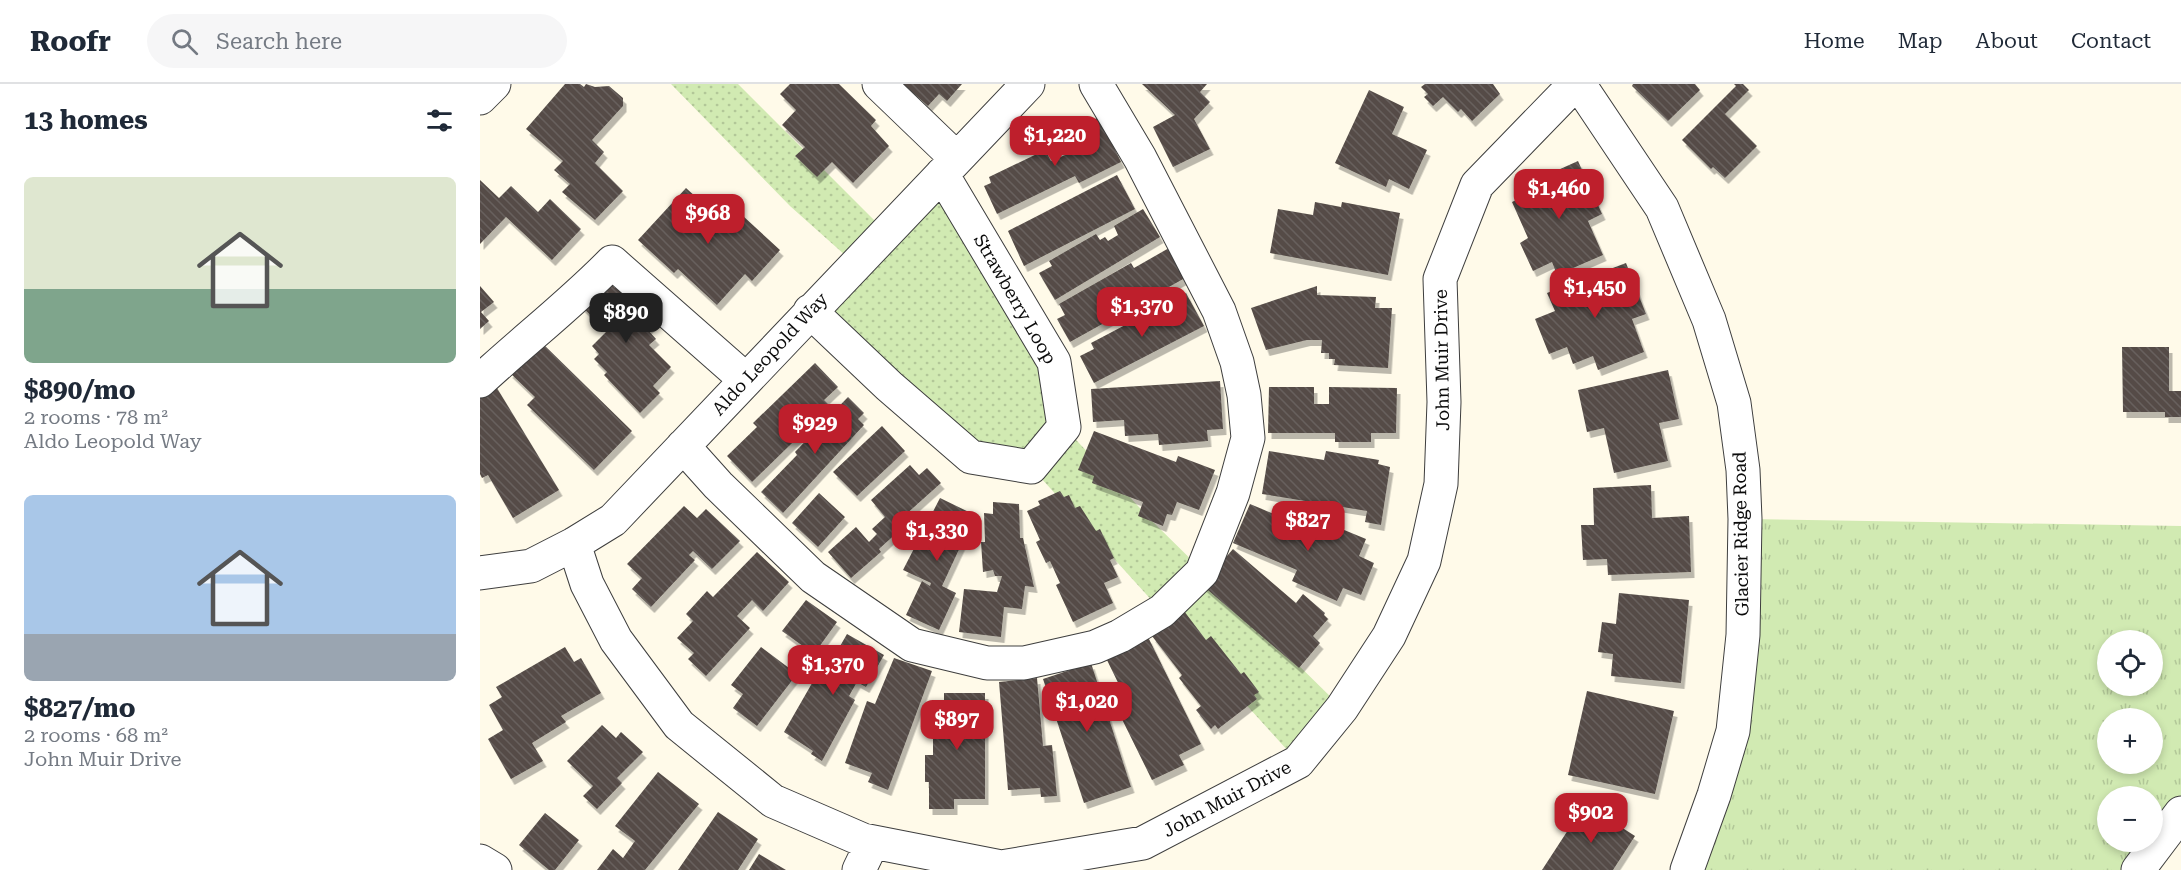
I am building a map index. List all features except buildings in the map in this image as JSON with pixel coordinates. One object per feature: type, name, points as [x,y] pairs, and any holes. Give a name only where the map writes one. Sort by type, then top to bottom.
[{"type":"street","points":[[480,98],[494,84]]},
{"type":"street","points":[[879,84],[949,166]]},
{"type":"street","name":"Aldo Leopold Way","points":[[480,573],[531,566],[574,544],[613,520],[1028,84]]},
{"type":"street","points":[[684,446],[718,485],[813,577],[912,645],[987,663],[1024,663],[1095,647],[1120,636],[1162,611],[1202,572],[1233,493],[1248,438],[1244,395],[1237,362],[1219,311],[1140,158],[1095,84]]},
{"type":"street","name":"John Muir Drive","points":[[574,544],[587,584],[616,640],[679,724],[773,801],[866,856],[1001,867],[1143,843],[1298,762],[1342,708],[1389,636],[1424,561],[1441,484],[1444,402],[1440,279],[1477,184],[1577,84]]},
{"type":"street","name":"Glacier Ridge Road","points":[[1577,84],[1666,218],[1709,320],[1736,414],[1743,470],[1745,519],[1743,635],[1733,731],[1714,795],[1687,870]]},
{"type":"street","name":"Strawberry Loop","points":[[810,311],[889,386],[971,457],[1031,467],[1064,427],[1054,362],[949,166]]},
{"type":"street","points":[[480,381],[520,344],[572,302],[612,262],[746,380]]},
{"type":"street","points":[[2138,870],[2181,813]]},
{"type":"street","points":[[480,861],[495,870]]},
{"type":"green space","points":[[671,84],[738,84],[886,232],[942,174],[1054,362],[1064,427],[1153,522],[1342,708],[1298,762],[1031,467],[971,457],[810,311],[855,264],[790,206]]},
{"type":"green space","points":[[1745,519],[2181,526],[2181,813],[2163,837],[2163,786],[2097,786],[2097,852],[2152,852],[2138,870],[1687,870],[1714,795]]}]
